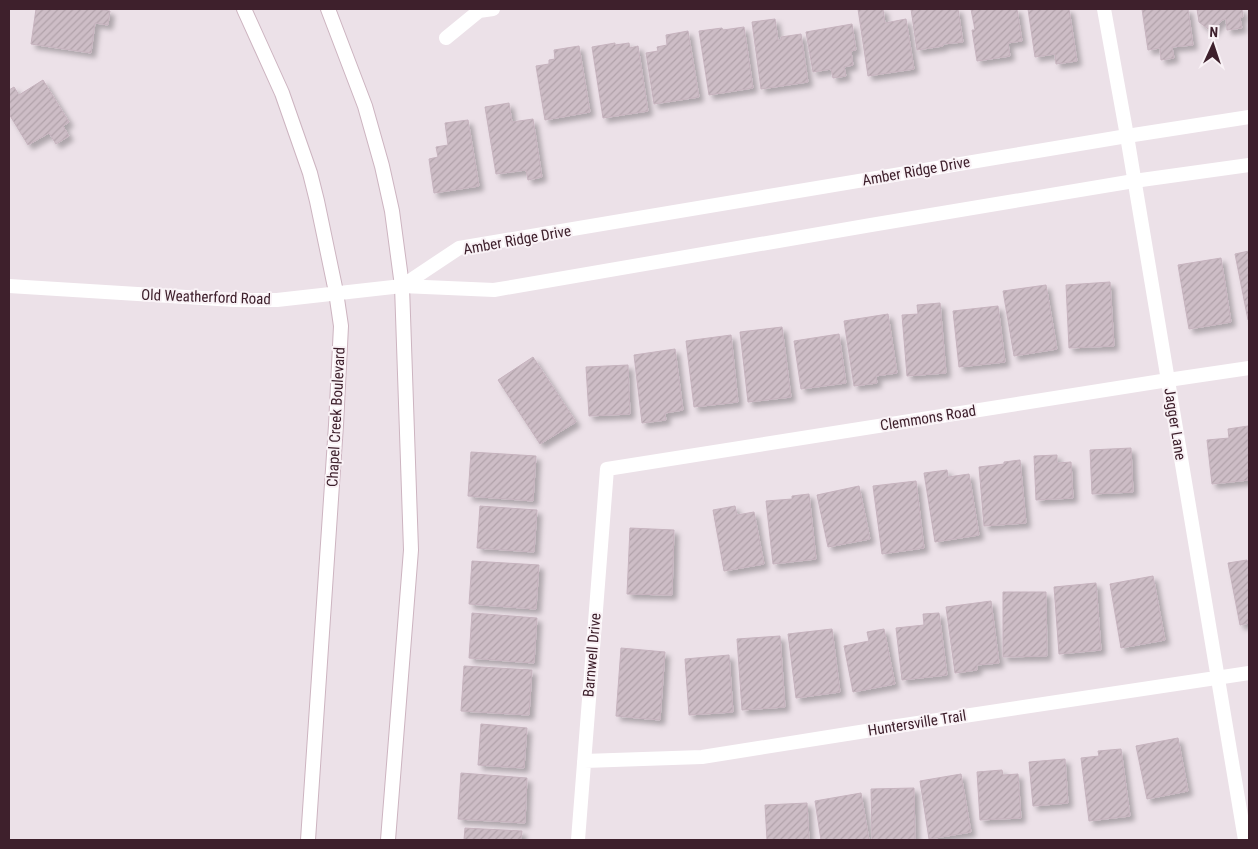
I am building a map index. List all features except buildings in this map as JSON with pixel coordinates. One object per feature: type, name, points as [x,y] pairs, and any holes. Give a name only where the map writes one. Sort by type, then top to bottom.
[{"type":"street","name":"Chapel Creek Boulevard","points":[[244,9],[282,93],[310,173],[336,292],[341,326],[308,840]]},
{"type":"street","points":[[328,9],[365,106],[382,166],[392,211],[402,286],[411,550],[388,840]]},
{"type":"street","points":[[446,38],[479,11],[493,9]]},
{"type":"street","name":"Jagger Lane","points":[[1104,9],[1245,840]]},
{"type":"street","name":"Amber Ridge Drive","points":[[402,286],[459,248],[1249,117]]},
{"type":"street","points":[[402,286],[494,290],[861,227],[1249,165]]},
{"type":"street","name":"Old Weatherford Road","points":[[9,286],[234,300],[278,300],[402,286]]},
{"type":"street","name":"Clemmons Road","points":[[607,469],[1249,368]]},
{"type":"street","name":"Barnwell Drive","points":[[578,840],[607,469]]},
{"type":"street","name":"Huntersville Trail","points":[[584,761],[702,757],[891,726],[1249,673]]}]
